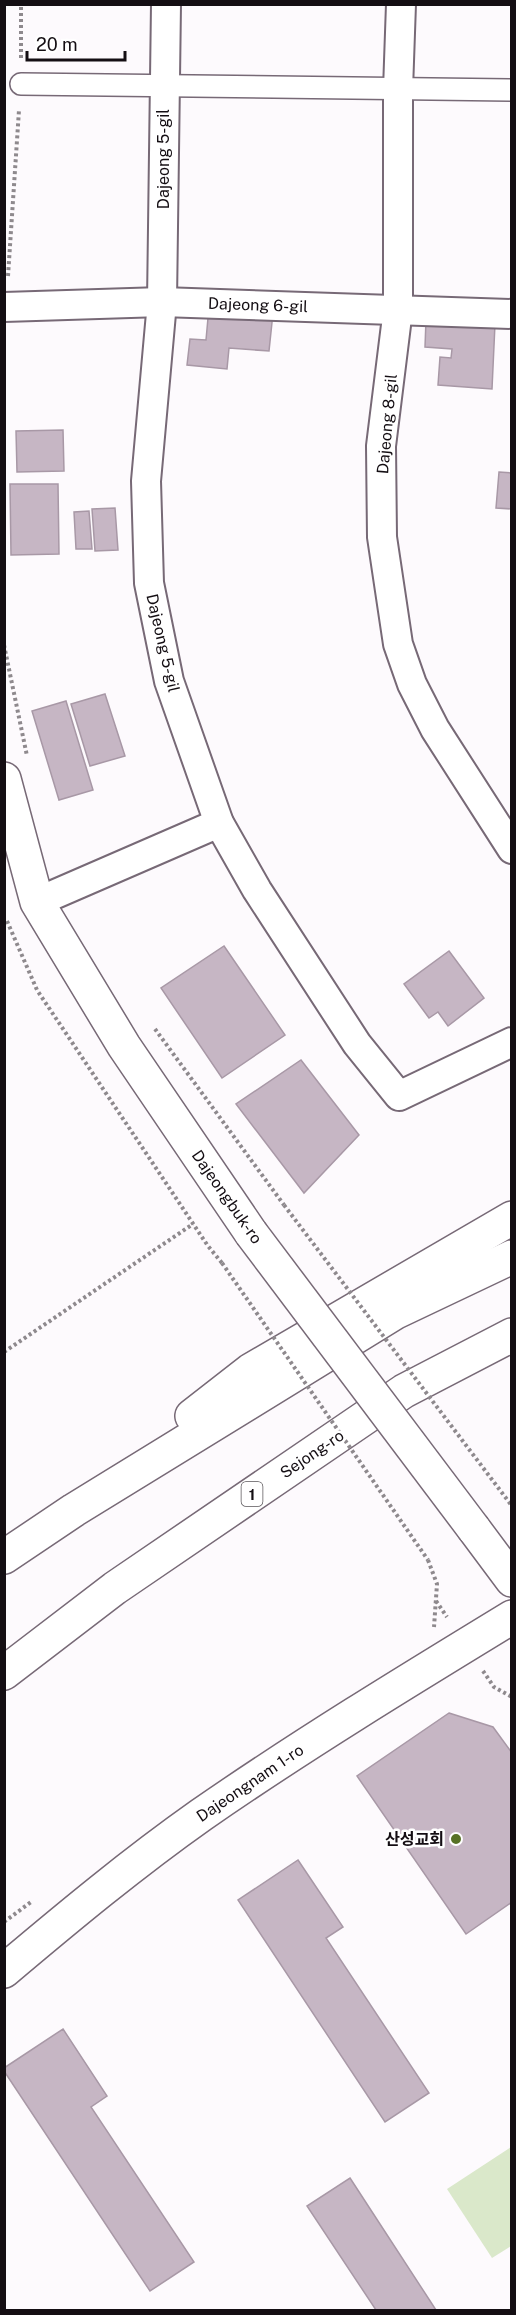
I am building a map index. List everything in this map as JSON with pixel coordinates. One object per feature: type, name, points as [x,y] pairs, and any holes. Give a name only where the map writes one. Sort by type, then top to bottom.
[{"type":"main road","name":"Dajeongbuk-ro","points":[[17,771],[37,902],[124,1046],[250,1233],[512,1580]]},
{"type":"main road","points":[[74,1510],[251,1370],[512,1218]]},
{"type":"main road","points":[[4,1557],[74,1510],[396,1312],[512,1257]]},
{"type":"main road","name":"Sejong-ro","points":[[4,1673],[116,1588],[404,1391],[512,1335]]},
{"type":"main road","points":[[404,1391],[512,1353]]},
{"type":"main road","name":"Dajeongnam 1-ro","points":[[4,1971],[76,1911],[200,1816],[354,1714],[512,1617]]},
{"type":"street","name":"Dajeong 5-gil","points":[[166,4],[162,302],[146,481],[149,583],[169,681],[219,823],[257,890],[357,1044],[399,1096],[512,1042]]},
{"type":"street","name":"Dajeong 8-gil","points":[[401,4],[398,90],[398,309],[381,446],[382,537],[398,644],[412,684],[435,729],[512,849]]},
{"type":"street","points":[[21,84],[512,90]]},
{"type":"street","name":"Dajeong 6-gil","points":[[6,307],[162,302],[512,314]]},
{"type":"street","points":[[37,902],[219,823]]},
{"type":"path","points":[[6,307],[21,84],[21,4]]},
{"type":"path","points":[[4,645],[17,771]]},
{"type":"path","points":[[4,915],[37,990],[193,1224],[428,1560]]},
{"type":"path","points":[[153,1026],[284,1205],[512,1506]]},
{"type":"path","points":[[4,1352],[193,1224]]},
{"type":"path","points":[[494,1687],[512,1697]]},
{"type":"green space","points":[[511,2147],[511,2246],[492,2258],[447,2189]]},
{"type":"building","points":[[209,307],[273,313],[269,351],[229,348],[227,369],[187,365],[190,339],[206,340]]},
{"type":"building","points":[[426,320],[495,324],[492,389],[438,385],[440,357],[451,358],[452,349],[425,347]]},
{"type":"building","points":[[63,430],[64,471],[17,472],[16,431]]},
{"type":"building","points":[[499,472],[512,473],[512,509],[496,508]]},
{"type":"building","points":[[10,484],[58,484],[59,554],[11,555]]},
{"type":"building","points":[[115,508],[118,550],[95,551],[92,509]]},
{"type":"building","points":[[89,511],[92,549],[76,549],[74,512]]},
{"type":"building","points":[[105,694],[125,756],[90,766],[71,704]]},
{"type":"building","points":[[66,701],[93,790],[59,800],[32,711]]},
{"type":"building","points":[[224,946],[285,1035],[222,1078],[161,988]]},
{"type":"building","points":[[449,951],[484,998],[448,1026],[438,1012],[429,1018],[404,984]]},
{"type":"building","points":[[301,1060],[359,1135],[304,1193],[236,1104]]},
{"type":"building","name":"산성교회","points":[[449,1713],[493,1727],[512,1753],[512,1902],[466,1934],[357,1776]]},
{"type":"building","points":[[298,1860],[343,1927],[326,1938],[429,2093],[385,2122],[238,1900]]},
{"type":"building","points":[[63,2029],[107,2096],[91,2107],[194,2262],[150,2291],[4,2071],[4,2068]]},
{"type":"building","points":[[350,2178],[436,2310],[376,2310],[307,2206]]},
{"type":"place","name":"산성교회","points":[[456,1839]]}]
